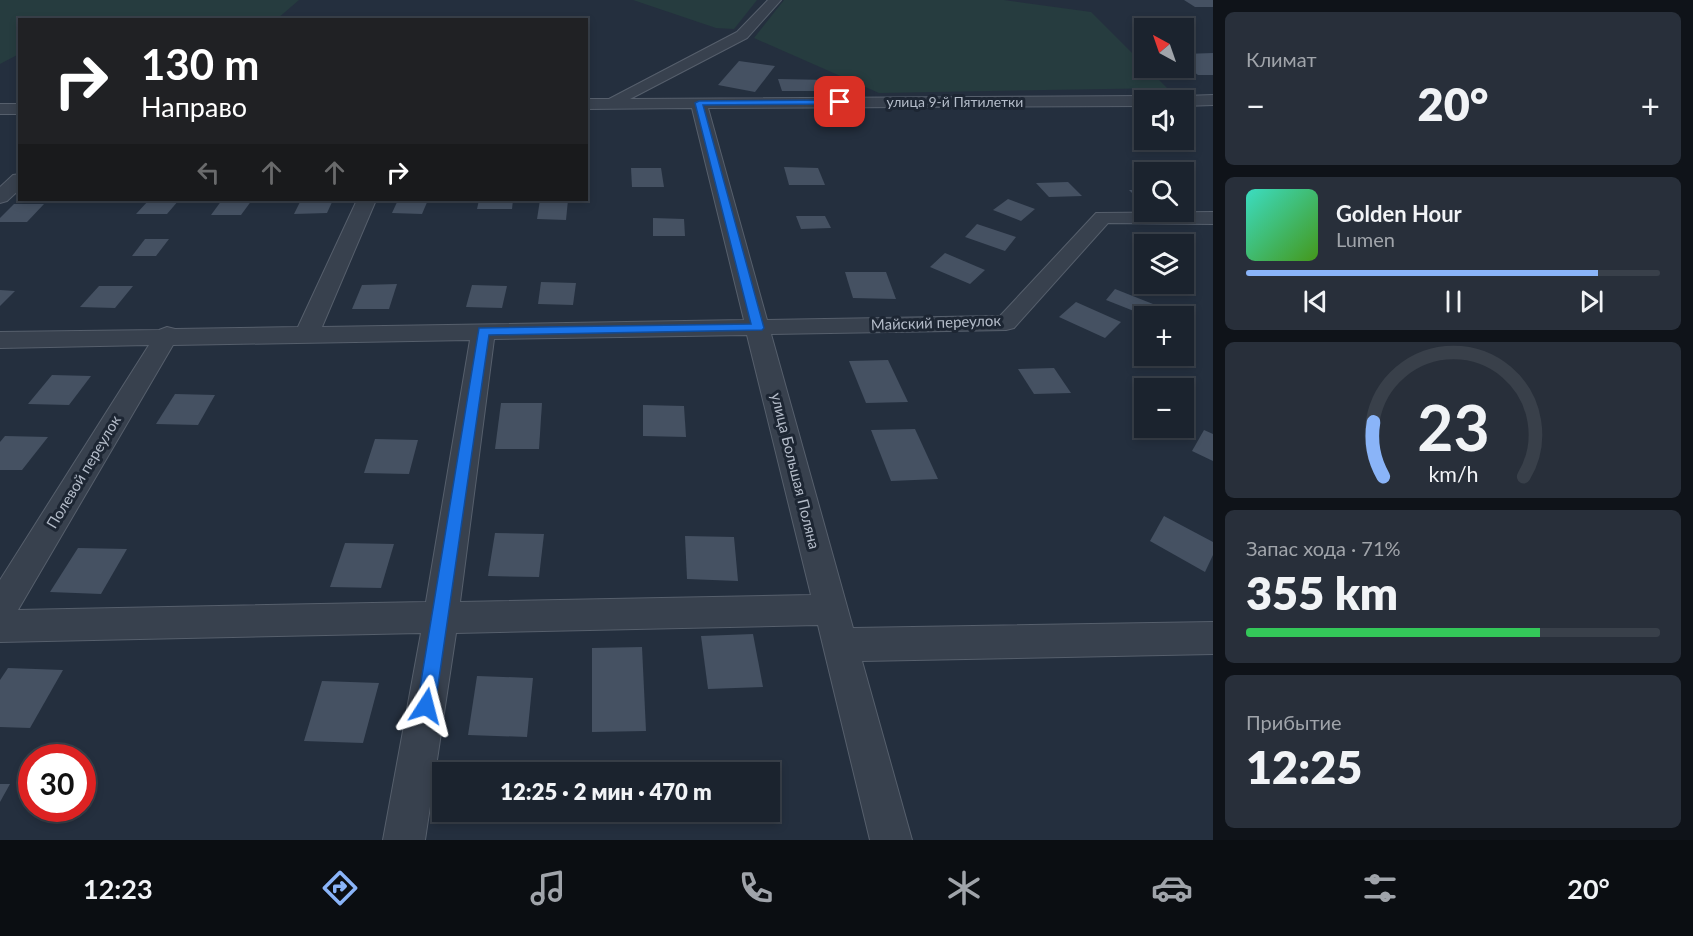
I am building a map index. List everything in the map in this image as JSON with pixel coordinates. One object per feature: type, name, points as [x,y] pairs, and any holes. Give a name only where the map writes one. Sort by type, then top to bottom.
[{"type":"street","points":[[609,104],[742,35],[775,0]]},
{"type":"street","points":[[1194,100],[1213,100]]},
{"type":"street","name":"улица 9-й Пятилетки","points":[[588,104],[1134,101]]},
{"type":"street","name":"улица Большая Поляна","points":[[699,103],[891,840]]},
{"type":"street","points":[[0,109],[18,109]]},
{"type":"street","points":[[0,198],[18,181]]},
{"type":"street","points":[[307,333],[366,201]]},
{"type":"street","name":"Майский переулок","points":[[0,340],[167,335],[1006,323],[1103,218],[1213,218]]},
{"type":"street","points":[[404,840],[441,617],[483,331]]},
{"type":"street","name":"Полевой переулок","points":[[0,610],[167,335]]},
{"type":"street","points":[[0,626],[830,610]]},
{"type":"street","points":[[839,645],[1213,638]]},
{"type":"green space","points":[[0,0],[299,0],[278,18],[18,18],[18,55],[0,64]]},
{"type":"green space","points":[[633,0],[757,0],[734,29],[716,28]]},
{"type":"green space","points":[[784,0],[1004,0],[1091,12],[1134,55],[1134,78],[1157,78],[1167,88],[879,93],[754,38]]},
{"type":"building","points":[[1184,0],[1213,0],[1213,7],[1195,7]]},
{"type":"building","points":[[1213,53],[1213,75],[1198,75],[1194,72],[1194,54]]},
{"type":"building","points":[[739,61],[775,66],[755,92],[718,85]]},
{"type":"building","points":[[778,79],[829,80],[834,91],[782,91]]},
{"type":"building","points":[[784,167],[818,168],[825,185],[789,185]]},
{"type":"building","points":[[631,168],[661,168],[664,187],[632,187]]},
{"type":"building","points":[[1068,182],[1082,196],[1049,197],[1036,183]]},
{"type":"building","points":[[1008,199],[1035,209],[1021,221],[993,210]]},
{"type":"building","points":[[148,201],[178,201],[167,214],[136,214]]},
{"type":"building","points":[[221,201],[251,201],[241,215],[211,215]]},
{"type":"building","points":[[300,201],[333,201],[327,213],[294,214]]},
{"type":"building","points":[[398,201],[428,201],[422,214],[392,213]]},
{"type":"building","points":[[479,201],[513,201],[512,209],[477,209]]},
{"type":"building","points":[[540,201],[568,201],[566,220],[537,219]]},
{"type":"building","points":[[14,204],[44,204],[27,222],[0,222],[0,218]]},
{"type":"building","points":[[796,216],[825,216],[831,228],[801,229]]},
{"type":"building","points":[[653,218],[684,219],[685,236],[653,236]]},
{"type":"building","points":[[977,224],[1016,237],[1005,251],[965,237]]},
{"type":"building","points":[[145,239],[169,239],[156,256],[132,256]]},
{"type":"building","points":[[945,253],[985,270],[970,284],[930,267]]},
{"type":"building","points":[[845,272],[886,272],[896,299],[853,298]]},
{"type":"building","points":[[541,282],[576,283],[573,305],[538,304]]},
{"type":"building","points":[[397,284],[389,309],[352,309],[362,285]]},
{"type":"building","points":[[472,285],[507,286],[502,308],[466,307]]},
{"type":"building","points":[[99,286],[133,286],[115,308],[80,307]]},
{"type":"building","points":[[1115,289],[1153,304],[1151,306],[1134,306],[1134,311],[1106,300]]},
{"type":"building","points":[[0,290],[15,291],[0,306]]},
{"type":"building","points":[[1076,302],[1121,322],[1105,338],[1059,317]]},
{"type":"building","points":[[888,360],[908,402],[866,403],[849,361]]},
{"type":"building","points":[[1054,368],[1071,393],[1034,394],[1018,369]]},
{"type":"building","points":[[52,375],[91,376],[69,405],[28,404]]},
{"type":"building","points":[[175,394],[215,395],[198,425],[156,424]]},
{"type":"building","points":[[501,403],[542,403],[539,449],[495,449]]},
{"type":"building","points":[[643,405],[684,406],[686,437],[643,436]]},
{"type":"building","points":[[915,429],[938,479],[891,481],[871,430]]},
{"type":"building","points":[[1204,430],[1213,434],[1213,461],[1192,451]]},
{"type":"building","points":[[5,436],[48,437],[22,470],[0,470],[0,442]]},
{"type":"building","points":[[375,439],[418,440],[409,474],[364,473]]},
{"type":"building","points":[[1164,516],[1213,542],[1213,555],[1205,572],[1150,541]]},
{"type":"building","points":[[495,533],[544,534],[539,577],[488,576]]},
{"type":"building","points":[[685,536],[734,537],[738,581],[687,579]]},
{"type":"building","points":[[345,543],[394,544],[381,588],[330,587]]},
{"type":"building","points":[[78,548],[127,549],[101,594],[50,592]]},
{"type":"building","points":[[753,634],[763,687],[708,689],[701,636]]},
{"type":"building","points":[[642,647],[646,731],[592,732],[592,648]]},
{"type":"building","points":[[8,668],[63,670],[30,728],[0,727],[0,680]]},
{"type":"building","points":[[477,676],[533,678],[527,737],[468,735]]},
{"type":"building","points":[[322,681],[379,683],[363,743],[304,741]]},
{"type":"building","points":[[0,784],[10,784],[0,802]]},
{"type":"route","points":[[426,706],[483,331],[758,328],[699,103],[840,102]]}]
